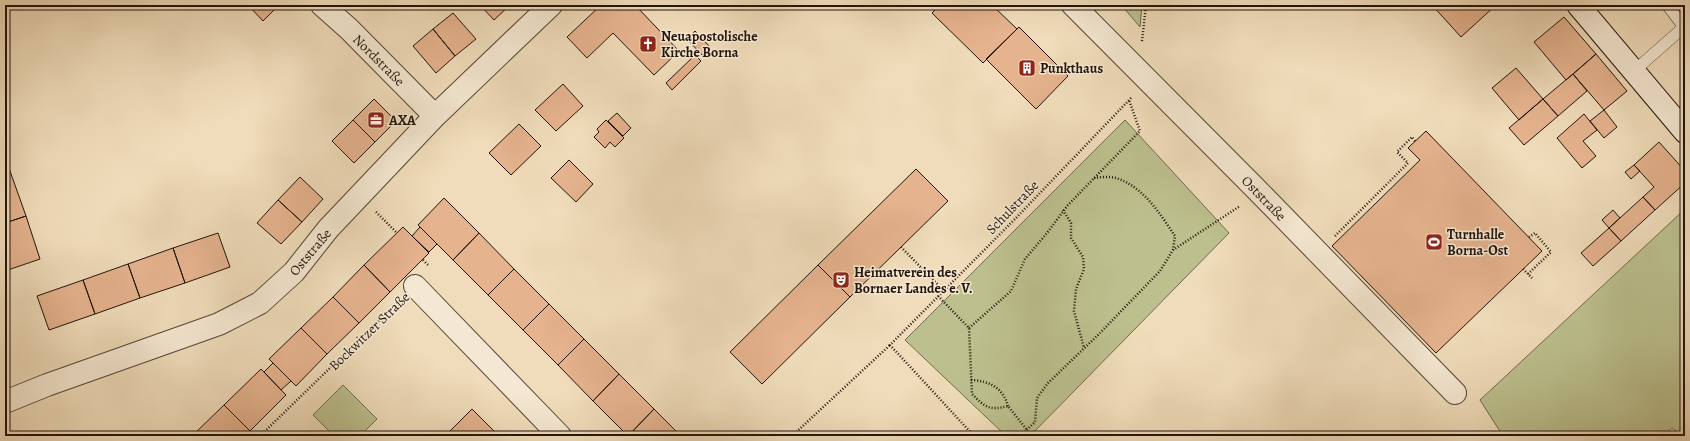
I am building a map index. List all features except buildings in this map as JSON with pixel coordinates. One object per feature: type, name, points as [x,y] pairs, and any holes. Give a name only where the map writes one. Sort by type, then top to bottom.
[{"type":"street","name":"Nordstraße","points":[[322,5],[349,29],[435,116]]},
{"type":"street","name":"Oststraße","points":[[5,402],[47,385],[219,324],[260,303],[294,272],[328,229],[435,116],[551,5]]},
{"type":"street","name":"Oststraße","points":[[1073,5],[1258,191],[1455,393]]},
{"type":"street","points":[[1578,5],[1685,132]]},
{"type":"street","name":"Bockwitzer Straße","points":[[415,286],[560,436]]},
{"type":"lane","points":[[1634,71],[1684,27],[1667,5]]},
{"type":"path","name":"Schulstraße","points":[[792,436],[890,345],[944,291],[1147,81]]},
{"type":"path","points":[[969,328],[1012,291],[1025,259],[1047,233],[1063,210],[1140,131],[1129,100]]},
{"type":"path","points":[[1317,253],[1408,162],[1398,152],[1412,137],[1415,141]]},
{"type":"path","points":[[1020,436],[1034,422],[1037,398],[1048,383],[1160,271],[1173,250],[1175,236],[1163,218],[1134,186],[1117,178],[1094,178]]},
{"type":"path","points":[[360,195],[397,233]]},
{"type":"path","points":[[1173,250],[1240,206]]},
{"type":"path","points":[[1063,210],[1071,223],[1071,238],[1083,258],[1084,269],[1076,289],[1074,311],[1084,348]]},
{"type":"path","points":[[1528,274],[1551,252],[1535,233],[1529,238]]},
{"type":"path","points":[[901,247],[944,291]]},
{"type":"path","points":[[1523,269],[1532,278]]},
{"type":"path","name":"Bockwitzer Straße","points":[[260,436],[415,286]]},
{"type":"path","points":[[938,296],[969,328],[972,394],[982,404],[995,409],[1008,406]]},
{"type":"path","points":[[890,345],[974,436]]},
{"type":"path","points":[[971,380],[981,380],[994,386],[1005,395],[1008,406],[1027,430]]},
{"type":"green space","points":[[1079,5],[1142,5],[1140,27],[1123,7],[1085,11]]},
{"type":"green space","points":[[1125,120],[1229,233],[1030,436],[1006,436],[905,340]]},
{"type":"green space","points":[[1685,209],[1685,436],[1682,436],[1672,428],[1663,436],[1503,436],[1480,400]]},
{"type":"green space","points":[[343,385],[377,419],[360,436],[334,436],[313,415]]},
{"type":"place","name":"Neuapostolische Kirche Borna","points":[[648,44]]},
{"type":"place","name":"Punkthaus","points":[[1027,68]]},
{"type":"place","name":"AXA","points":[[376,120]]},
{"type":"place","name":"Turnhalle Borna-Ost","points":[[1434,242]]},
{"type":"place","name":"Heimatverein des Bornaer Landes e. V.","points":[[841,280]]}]
